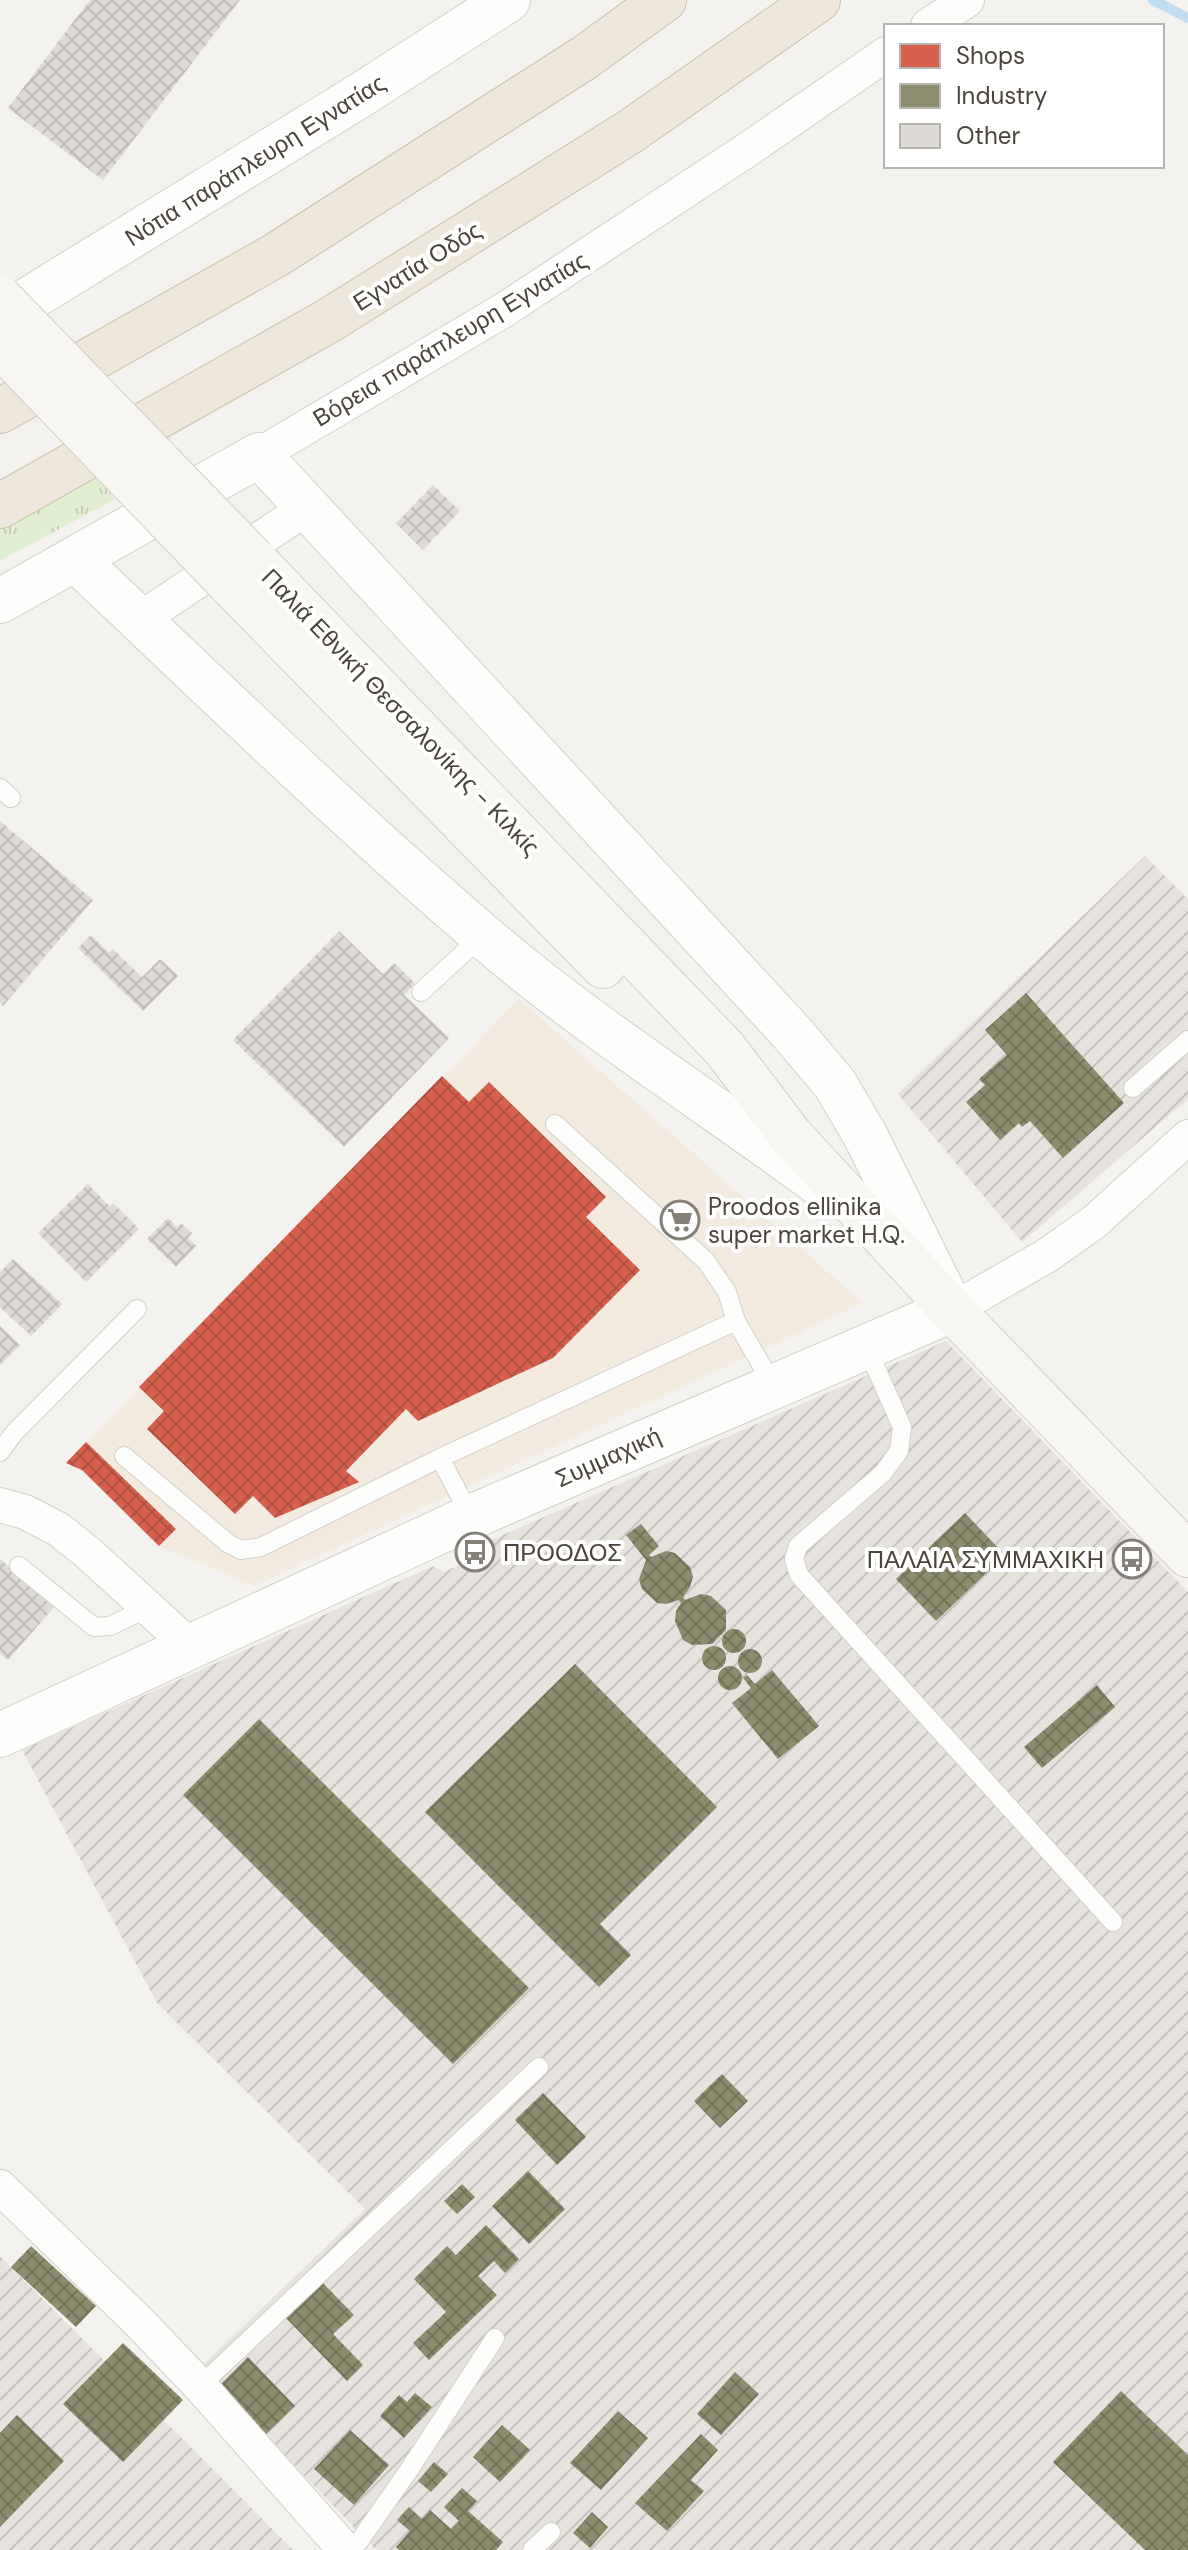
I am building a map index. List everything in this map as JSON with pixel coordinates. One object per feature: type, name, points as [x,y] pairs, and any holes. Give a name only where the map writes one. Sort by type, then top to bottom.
[{"type":"highway","points":[[0,411],[276,255],[584,58],[664,0]]},
{"type":"highway","name":"Εγνατία Οδός","points":[[0,506],[328,321],[631,131],[818,0]]},
{"type":"main road","name":"Παλιά Εθνική Θεσσαλονίκης - Κιλκίς","points":[[0,298],[242,572]]},
{"type":"main road","name":"Παλιά Εθνική Θεσσαλονίκης - Κιλκίς","points":[[0,345],[242,572],[725,1049],[791,1136],[952,1310],[1188,1555]]},
{"type":"street","name":"Νότια παράπλευρη Εγνατίας","points":[[0,317],[359,96],[508,0]]},
{"type":"street","points":[[931,24],[967,0]]},
{"type":"street","name":"Βόρεια παράπλευρη Εγνατίας","points":[[0,601],[259,455],[504,310],[884,55]]},
{"type":"street","points":[[259,455],[792,1033],[835,1084],[865,1135],[952,1310]]},
{"type":"street","points":[[139,620],[308,507]]},
{"type":"street","points":[[76,560],[261,735],[483,935],[552,992],[868,1219]]},
{"type":"street","name":"Συμμαχική","points":[[0,1735],[471,1517],[952,1310],[1046,1256],[1093,1223],[1186,1143]]},
{"type":"street","points":[[0,1505],[25,1512],[58,1529],[192,1648]]},
{"type":"street","points":[[0,2187],[200,2386],[345,2550]]},
{"type":"lane","points":[[421,992],[483,935]]},
{"type":"lane","points":[[1133,1088],[1188,1040]]},
{"type":"lane","points":[[555,1124],[706,1261],[727,1292],[736,1321],[773,1385]]},
{"type":"lane","points":[[0,1452],[14,1433],[137,1309]]},
{"type":"lane","points":[[124,1456],[229,1544],[241,1550],[271,1542],[440,1458],[736,1321]]},
{"type":"lane","points":[[867,1348],[902,1427],[899,1451],[883,1473],[798,1546],[794,1559],[799,1575],[1113,1922]]},
{"type":"lane","points":[[440,1458],[471,1517]]},
{"type":"lane","points":[[19,1566],[94,1627],[110,1626],[148,1608]]},
{"type":"lane","points":[[200,2386],[539,2067]]},
{"type":"lane","points":[[353,2550],[495,2338]]},
{"type":"lane","points":[[532,2550],[551,2532]]},
{"type":"shaded area","points":[[1145,856],[1188,899],[1188,1099],[1022,1242],[898,1094]]},
{"type":"shaded area","points":[[519,999],[863,1303],[254,1586],[159,1546],[82,1471],[66,1463]]},
{"type":"shaded area","points":[[946,1341],[1188,1592],[1188,2550],[376,2550],[200,2368],[365,2209],[157,2003],[22,1750],[433,1566],[443,1572],[485,1555],[489,1541]]},
{"type":"shaded area","points":[[0,2256],[293,2550],[0,2550]]},
{"type":"green space","points":[[92,473],[115,499],[0,561],[0,521]]},
{"type":"building: Shops","points":[[442,1076],[469,1102],[489,1082],[606,1197],[586,1217],[640,1270],[553,1358],[418,1421],[406,1409],[346,1471],[359,1482],[275,1518],[253,1496],[235,1514],[147,1429],[164,1411],[139,1387]]},
{"type":"building: Shops","points":[[86,1442],[176,1529],[159,1546],[82,1470],[66,1463]]},
{"type":"building: Industry","points":[[1026,993],[1124,1103],[1063,1158],[1030,1121],[1022,1127],[1019,1123],[1000,1140],[966,1102],[985,1085],[979,1079],[1007,1055],[985,1030]]},
{"type":"building: Industry","points":[[965,1513],[1005,1555],[936,1621],[896,1579]]},
{"type":"building: Industry","points":[[641,1524],[659,1546],[649,1555],[651,1557],[666,1551],[675,1553],[690,1567],[693,1577],[683,1597],[685,1600],[701,1594],[711,1596],[726,1610],[726,1630],[712,1644],[692,1645],[683,1640],[675,1621],[681,1603],[679,1600],[657,1603],[642,1589],[639,1579],[646,1560],[626,1535]]},
{"type":"building: Industry","points":[[734,1629],[743,1632],[746,1641],[743,1650],[734,1653],[725,1650],[722,1641],[725,1632]]},
{"type":"building: Industry","points":[[714,1646],[723,1649],[726,1658],[723,1667],[714,1670],[705,1667],[702,1658],[705,1649]]},
{"type":"building: Industry","points":[[750,1649],[759,1652],[762,1661],[759,1670],[750,1673],[741,1670],[738,1661],[741,1652]]},
{"type":"building: Industry","points":[[575,1664],[717,1807],[600,1924],[631,1955],[599,1987],[425,1812]]},
{"type":"building: Industry","points":[[730,1666],[739,1669],[742,1678],[739,1687],[730,1690],[721,1687],[718,1678],[721,1669]]},
{"type":"building: Industry","points":[[772,1670],[819,1726],[778,1759],[732,1703],[751,1688],[743,1678],[747,1675],[755,1684]]},
{"type":"building: Industry","points":[[1097,1685],[1115,1707],[1042,1768],[1024,1747]]},
{"type":"building: Industry","points":[[259,1719],[529,1988],[453,2064],[183,1795]]},
{"type":"building: Industry","points":[[722,2074],[748,2101],[720,2128],[694,2101]]},
{"type":"building: Industry","points":[[543,2093],[586,2137],[557,2165],[515,2120]]},
{"type":"building: Industry","points":[[528,2171],[565,2209],[529,2244],[492,2206]]},
{"type":"building: Industry","points":[[462,2184],[475,2197],[457,2214],[444,2201]]},
{"type":"building: Industry","points":[[486,2225],[519,2259],[505,2273],[494,2261],[478,2276],[497,2295],[429,2360],[413,2343],[446,2312],[414,2279],[447,2246],[456,2255]]},
{"type":"building: Industry","points":[[31,2246],[96,2306],[76,2327],[11,2267]]},
{"type":"building: Industry","points":[[320,2280],[354,2315],[333,2334],[363,2365],[347,2381],[283,2315]]},
{"type":"building: Industry","points":[[123,2343],[183,2400],[123,2462],[63,2404]]},
{"type":"building: Industry","points":[[248,2357],[295,2406],[261,2439],[214,2391]]},
{"type":"building: Industry","points":[[735,2372],[759,2394],[721,2435],[697,2414]]},
{"type":"building: Industry","points":[[1121,2391],[1188,2455],[1188,2550],[1145,2550],[1053,2462]]},
{"type":"building: Industry","points":[[415,2393],[432,2407],[404,2438],[380,2416],[399,2395],[407,2402]]},
{"type":"building: Industry","points":[[618,2411],[648,2438],[601,2490],[570,2463]]},
{"type":"building: Industry","points":[[17,2415],[64,2461],[0,2527],[0,2433]]},
{"type":"building: Industry","points":[[502,2425],[530,2450],[500,2482],[473,2457]]},
{"type":"building: Industry","points":[[350,2430],[389,2465],[354,2505],[314,2469]]},
{"type":"building: Industry","points":[[701,2434],[718,2450],[691,2480],[704,2491],[667,2531],[635,2503]]},
{"type":"building: Industry","points":[[434,2462],[448,2474],[431,2492],[418,2481]]},
{"type":"building: Industry","points":[[462,2488],[477,2501],[468,2511],[503,2542],[496,2550],[399,2550],[396,2547],[410,2531],[397,2520],[409,2507],[422,2519],[430,2510],[451,2529],[459,2521],[444,2507]]},
{"type":"building: Industry","points":[[592,2512],[608,2527],[590,2548],[573,2533]]},
{"type":"building: Other","points":[[90,0],[240,0],[103,180],[8,108]]},
{"type":"building: Other","points":[[433,485],[460,511],[423,550],[396,523]]},
{"type":"building: Other","points":[[0,821],[93,900],[3,1006],[0,1003]]},
{"type":"building: Other","points":[[339,931],[383,974],[394,963],[415,983],[404,995],[449,1038],[344,1147],[233,1040]]},
{"type":"building: Other","points":[[91,935],[109,953],[113,949],[142,977],[160,959],[178,976],[143,1011],[78,948]]},
{"type":"building: Other","points":[[88,1184],[110,1207],[113,1203],[139,1229],[86,1282],[38,1233]]},
{"type":"building: Other","points":[[168,1218],[177,1227],[181,1223],[192,1233],[188,1238],[196,1246],[176,1267],[147,1239]]},
{"type":"building: Other","points":[[13,1259],[62,1304],[31,1336],[0,1307],[0,1272]]},
{"type":"building: Other","points":[[0,1326],[20,1345],[0,1365]]},
{"type":"building: Other","points":[[0,1559],[55,1606],[8,1660],[0,1653]]},
{"type":"waterway","points":[[1153,0],[1188,18]]},
{"type":"place","name":"Proodos ellinika super market H.Q.","points":[[680,1220]]},
{"type":"place","name":"ΠΡΟΟΔΟΣ","points":[[475,1552]]},
{"type":"place","name":"ΠΑΛΑΙΑ ΣΥΜΜΑΧΙΚΗ","points":[[1132,1559]]}]
